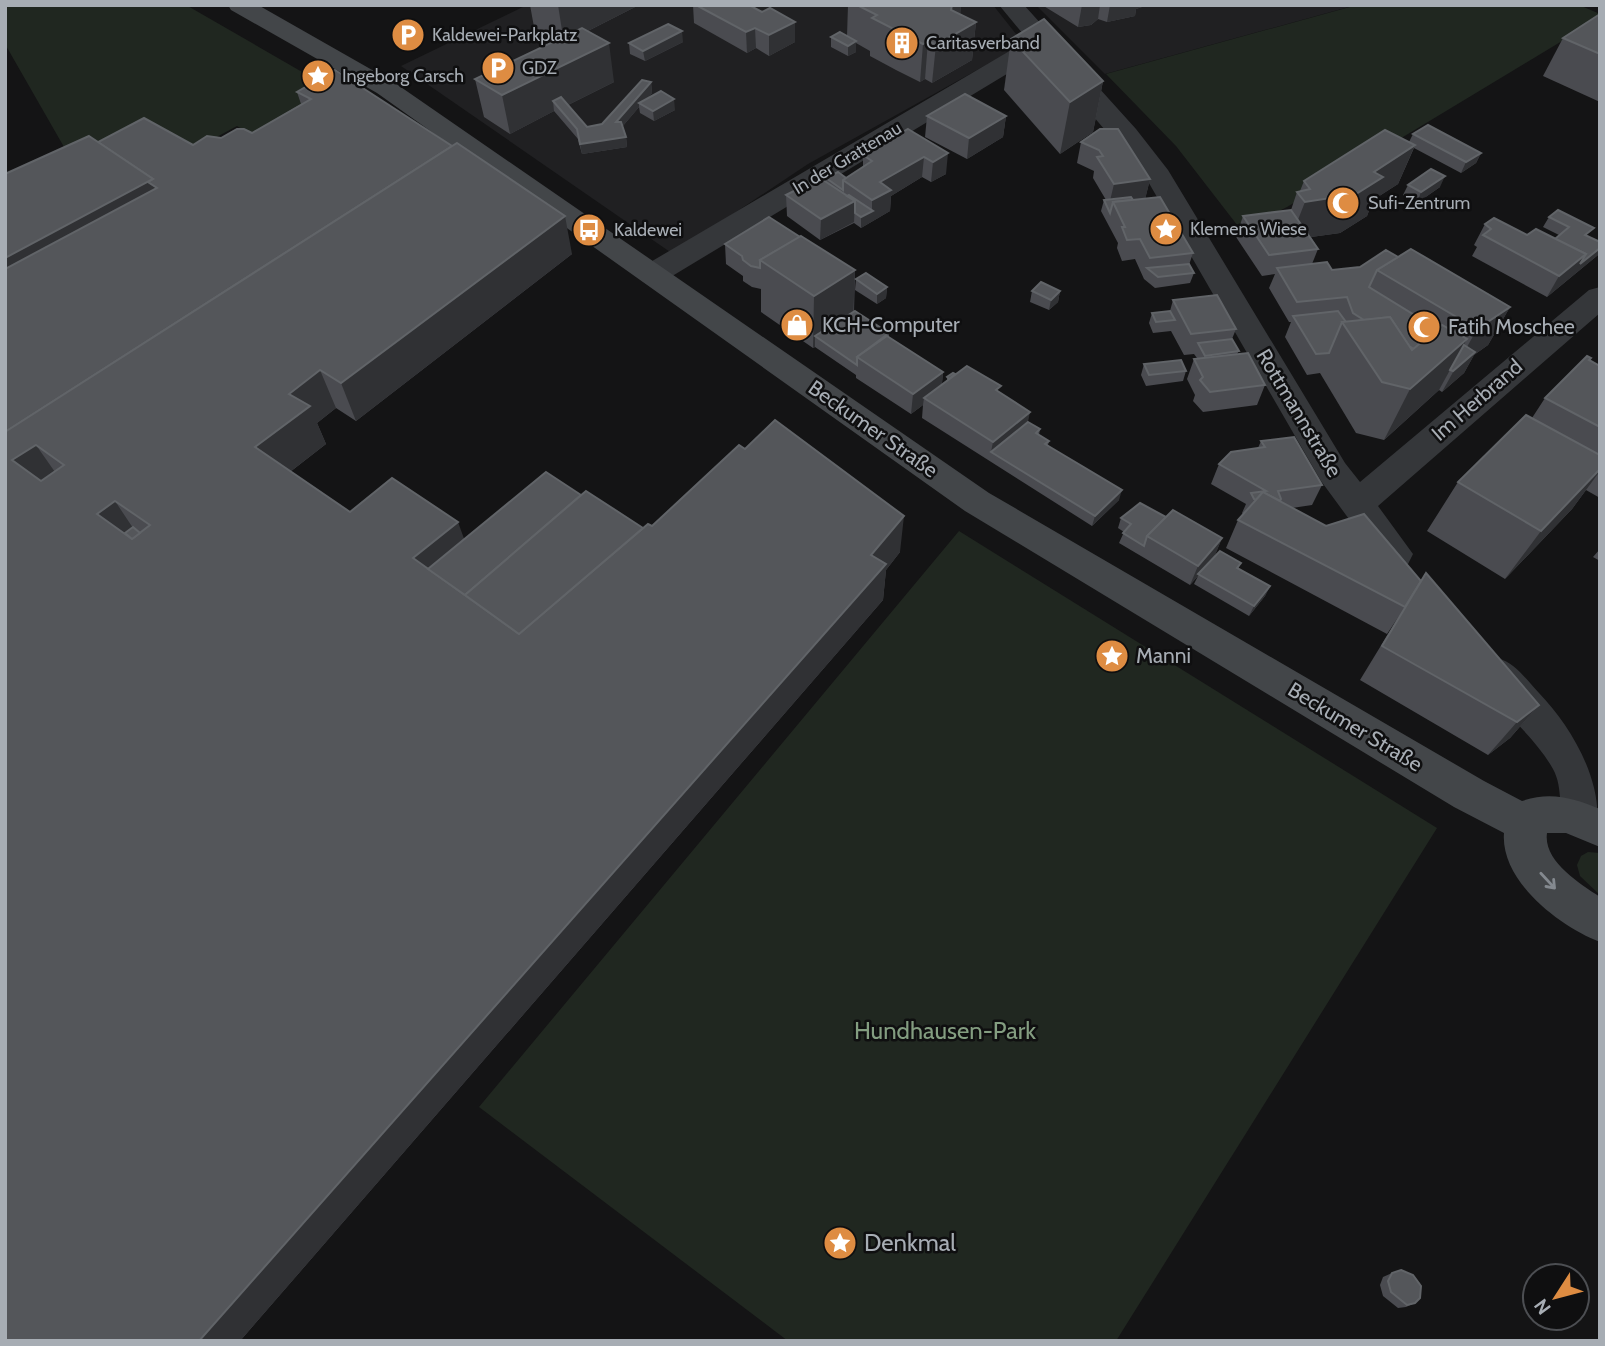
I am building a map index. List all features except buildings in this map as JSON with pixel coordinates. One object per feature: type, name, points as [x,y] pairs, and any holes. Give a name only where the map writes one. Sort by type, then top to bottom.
[{"type":"street","name":"Beckumer Straße","points":[[240,5],[386,88],[988,509],[1469,794],[1526,823]]},
{"type":"street","name":"Rottmannstraße","points":[[1011,5],[1126,135],[1158,176],[1315,443],[1356,505],[1415,577]]},
{"type":"street","name":"In der Grattenau","points":[[653,274],[1042,42]]},
{"type":"street","name":"Im Herbrand","points":[[1356,505],[1600,297]]},
{"type":"street","points":[[1478,650],[1554,738],[1573,768],[1591,823]]},
{"type":"street","points":[[1591,823],[1551,813],[1536,814],[1526,823],[1522,836],[1527,854],[1539,871],[1563,896],[1600,922]]},
{"type":"shaded area","points":[[527,5],[993,5],[1024,44],[808,164],[673,254],[401,66]]},
{"type":"shaded area","points":[[1036,5],[1356,5],[1105,74]]},
{"type":"green space","points":[[5,5],[186,5],[349,99],[270,146],[237,126],[187,153],[89,172],[64,147],[5,44]]},
{"type":"green space","points":[[1357,5],[1579,5],[1600,14],[1600,18],[1287,207],[1241,230],[1176,146],[1106,74]]},
{"type":"green space","name":"Hundhausen-Park","points":[[959,531],[1437,828],[1116,1341],[788,1341],[479,1107]]},
{"type":"green space","points":[[1588,852],[1600,853],[1600,895],[1580,876],[1577,865],[1581,856]]},
{"type":"place","name":"Kaldewei-Parkplatz","points":[[408,35]]},
{"type":"place","name":"Caritasverband","points":[[902,43]]},
{"type":"place","name":"GDZ","points":[[498,68]]},
{"type":"place","name":"Ingeborg Carsch","points":[[318,76]]},
{"type":"place","name":"Sufi-Zentrum","points":[[1343,203]]},
{"type":"place","name":"Klemens Wiese","points":[[1166,229]]},
{"type":"place","name":"Kaldewei","points":[[589,230]]},
{"type":"place","name":"KCH-Computer","points":[[797,325]]},
{"type":"place","name":"Fatih Moschee","points":[[1424,327]]},
{"type":"place","name":"Manni","points":[[1112,656]]},
{"type":"place","name":"Denkmal","points":[[840,1243]]}]
